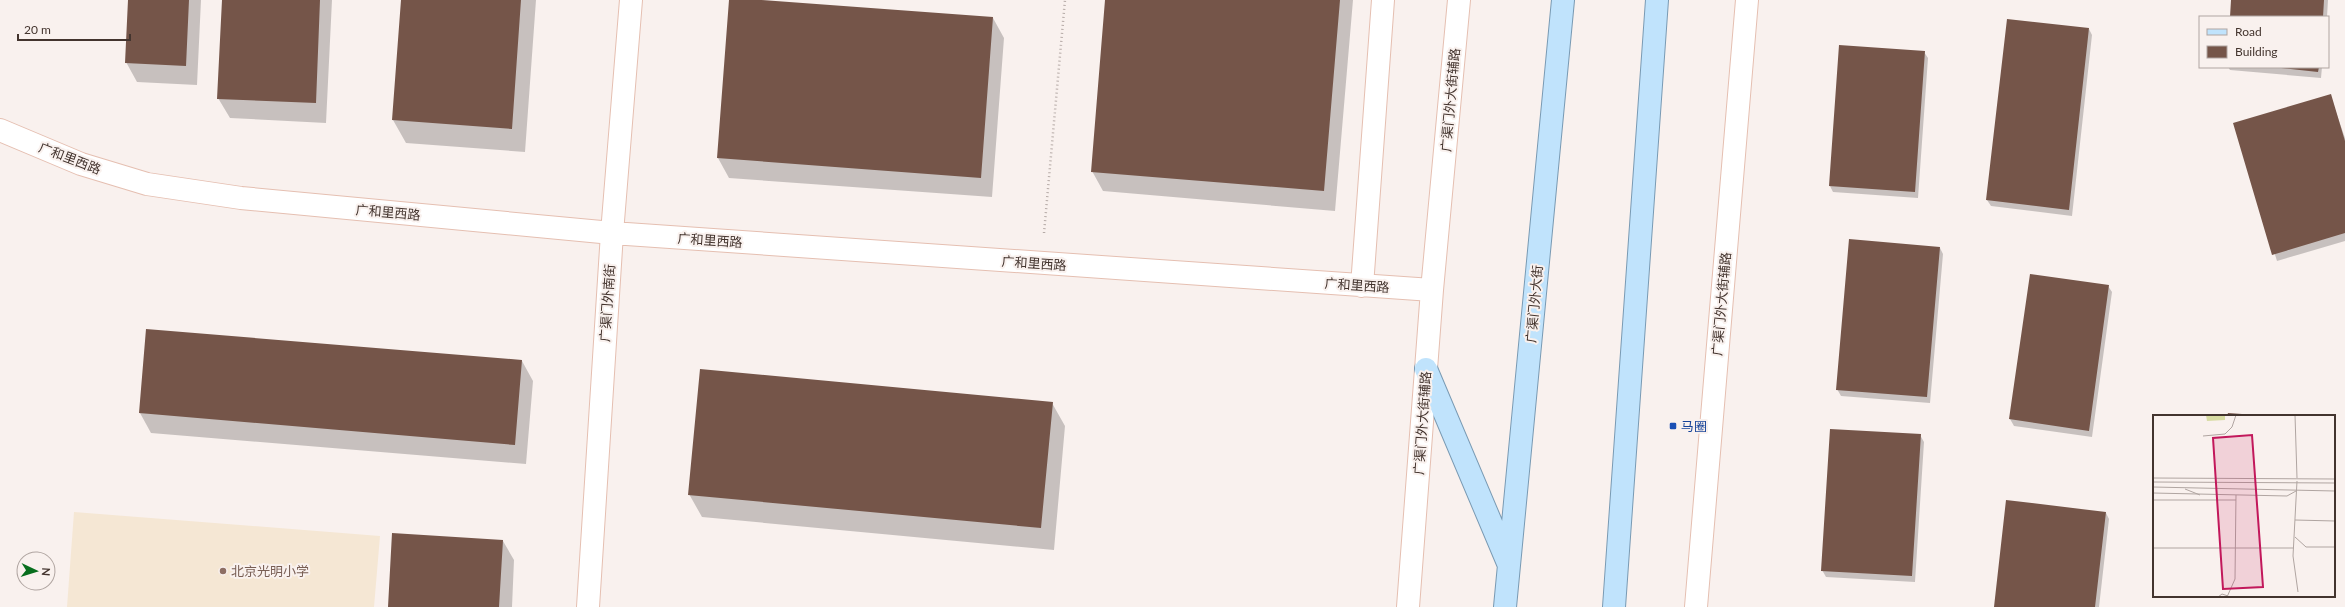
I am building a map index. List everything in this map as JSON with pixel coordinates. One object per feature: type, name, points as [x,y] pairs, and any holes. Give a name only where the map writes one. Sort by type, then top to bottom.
[{"type":"main road","name":"广渠门外大街","points":[[1505,607],[1563,0]]},
{"type":"main road","points":[[1614,607],[1657,0]]},
{"type":"main road","points":[[1426,369],[1509,566]]},
{"type":"street","name":"广渠门外南街","points":[[588,607],[612,233],[631,0]]},
{"type":"street","points":[[1362,286],[1383,0]]},
{"type":"street","name":"广渠门外大街辅路","points":[[1408,607],[1432,290],[1459,0]]},
{"type":"street","name":"广渠门外大街辅路","points":[[1696,607],[1747,0]]},
{"type":"street","name":"广和里西路","points":[[0,130],[81,164],[147,184],[241,198],[612,233],[1432,290]]},
{"type":"path","points":[[1042,263],[1065,0]]},
{"type":"shaded area","name":"北京光明小学","points":[[74,512],[380,536],[374,607],[67,607]]},
{"type":"building","points":[[128,0],[189,0],[186,66],[125,63]]},
{"type":"building","points":[[222,0],[320,0],[316,103],[217,99]]},
{"type":"building","points":[[401,0],[521,0],[512,129],[392,120]]},
{"type":"building","points":[[729,0],[762,0],[993,17],[981,178],[717,158]]},
{"type":"building","points":[[1105,0],[1340,0],[1324,191],[1091,172]]},
{"type":"building","points":[[2231,0],[2324,0],[2323,16],[2230,16]]},
{"type":"building","points":[[2007,19],[2089,28],[2069,210],[1986,200]]},
{"type":"building","points":[[1839,45],[1925,51],[1915,192],[1829,186]]},
{"type":"building","points":[[2281,68],[2319,68],[2318,72]]},
{"type":"building","points":[[2331,94],[2345,141],[2345,233],[2272,255],[2233,123]]},
{"type":"building","points":[[1849,239],[1940,247],[1927,397],[1836,390]]},
{"type":"building","points":[[2030,274],[2109,285],[2089,431],[2009,419]]},
{"type":"building","points":[[146,329],[522,360],[515,445],[139,413]]},
{"type":"building","points":[[700,369],[1053,402],[1041,528],[688,495]]},
{"type":"building","points":[[2228,413],[2256,415],[2227,415]]},
{"type":"building","points":[[1830,429],[1921,434],[1912,576],[1821,571]]},
{"type":"building","points":[[2006,500],[2106,512],[2095,607],[1994,607]]},
{"type":"building","points":[[392,533],[503,540],[499,607],[388,607]]},
{"type":"place","name":"马圈","points":[[1673,426]]},
{"type":"place","name":"北京光明小学","points":[[223,571]]}]
